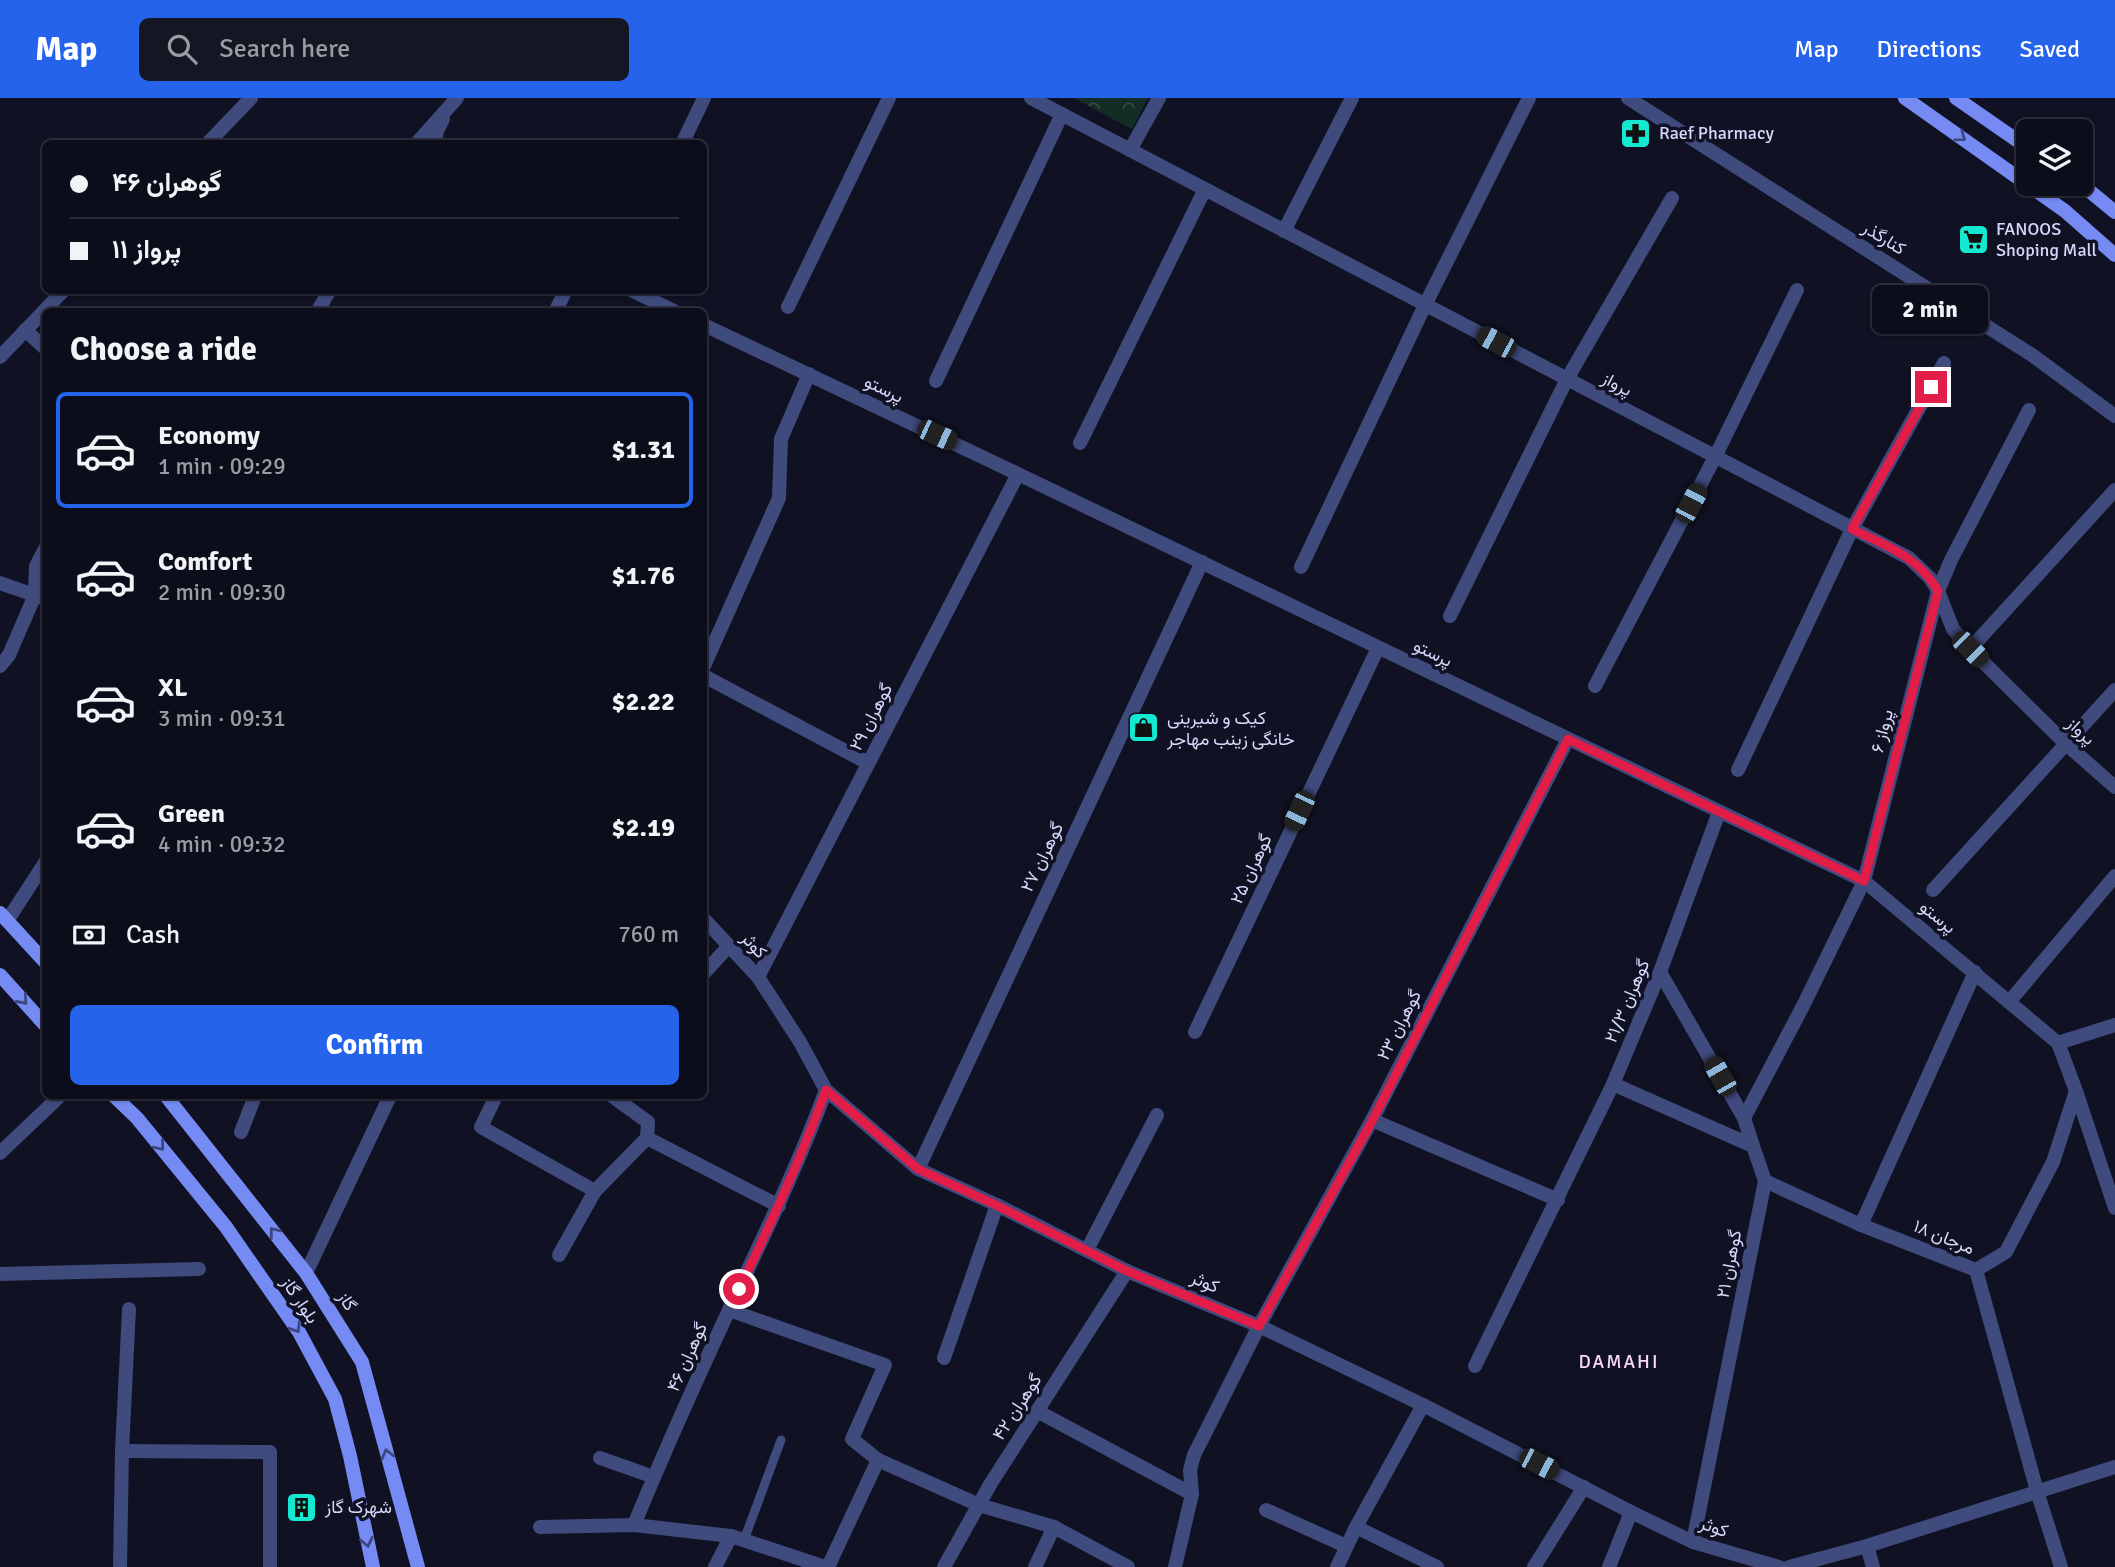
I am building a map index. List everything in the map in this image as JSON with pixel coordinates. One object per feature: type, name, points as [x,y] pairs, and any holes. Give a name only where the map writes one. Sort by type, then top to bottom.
[{"type":"main road","points":[[1905,98],[2065,211],[2115,255]]},
{"type":"main road","points":[[1956,98],[2016,140]]},
{"type":"main road","points":[[2093,194],[2115,212]]},
{"type":"main road","points":[[4,917],[42,959]]},
{"type":"main road","points":[[0,975],[42,1022]]},
{"type":"main road","name":"بلوار گاز","points":[[117,1099],[137,1118],[226,1227],[299,1332],[335,1398],[373,1567]]},
{"type":"main road","name":"گاز","points":[[168,1099],[306,1273],[362,1362],[418,1567]]},
{"type":"street","points":[[211,140],[251,98]]},
{"type":"street","points":[[684,140],[704,98]]},
{"type":"street","points":[[788,307],[889,98]]},
{"type":"street","name":"پرواز","points":[[1031,98],[1909,558],[1930,578],[1953,629],[1970,649],[2066,744],[2115,787]]},
{"type":"street","points":[[1130,150],[1158,98]]},
{"type":"street","points":[[1284,231],[1352,98]]},
{"type":"street","points":[[1301,567],[1425,304],[1530,98]]},
{"type":"street","name":"کنارگذر","points":[[1628,98],[2032,355],[2115,416]]},
{"type":"street","points":[[419,140],[450,100]]},
{"type":"street","points":[[436,140],[450,100]]},
{"type":"street","points":[[936,381],[1062,114]]},
{"type":"street","points":[[1080,443],[1205,189]]},
{"type":"street","points":[[1450,615],[1567,379],[1672,198]]},
{"type":"street","points":[[1595,686],[1715,457],[1797,290]]},
{"type":"street","points":[[46,308],[60,294]]},
{"type":"street","points":[[639,294],[668,308]]},
{"type":"street","points":[[0,357],[42,313]]},
{"type":"street","name":"پرستو","points":[[707,326],[1864,881],[2058,1043]]},
{"type":"street","points":[[25,330],[42,345]]},
{"type":"street","points":[[1738,770],[1852,529],[1944,363]]},
{"type":"street","points":[[707,659],[779,498],[781,439],[809,374]]},
{"type":"street","name":"پرواز ۶","points":[[1744,1118],[1794,1025],[1864,881],[1938,591],[1951,560],[2029,410]]},
{"type":"street","name":"گوهران ۲۹","points":[[758,977],[1018,474]]},
{"type":"street","points":[[1970,649],[2115,490]]},
{"type":"street","points":[[0,666],[9,655],[40,597],[36,566],[42,555]]},
{"type":"street","name":"گوهران ۲۷","points":[[918,1169],[1202,562]]},
{"type":"street","points":[[0,583],[40,597]]},
{"type":"street","name":"گوهران ۲۵","points":[[1195,1032],[1378,648]]},
{"type":"street","points":[[707,678],[869,763]]},
{"type":"street","points":[[1933,890],[2115,690]]},
{"type":"street","name":"گوهران ۲۳","points":[[1175,1567],[1192,1494],[1190,1470],[1194,1455],[1259,1326],[1372,1121],[1568,739]]},
{"type":"street","name":"گوهران ۲۱/۳","points":[[1475,1366],[1613,1084],[1660,972],[1719,812]]},
{"type":"street","points":[[4,917],[42,866]]},
{"type":"street","points":[[2009,1002],[2115,876]]},
{"type":"street","name":"کوثر","points":[[707,922],[758,977],[800,1042],[826,1090],[918,1169],[1127,1271],[1259,1326],[1423,1405],[1693,1542],[1779,1567]]},
{"type":"street","points":[[707,970],[729,946]]},
{"type":"street","points":[[1660,972],[1744,1118],[1765,1181]]},
{"type":"street","points":[[1861,1225],[1975,972]]},
{"type":"street","points":[[2115,1025],[2058,1043],[2115,1208]]},
{"type":"street","points":[[1613,1084],[1753,1146]]},
{"type":"street","name":"گوهران ۴۶","points":[[634,1525],[729,1310],[779,1206],[826,1090]]},
{"type":"street","points":[[1976,1270],[2006,1252],[2053,1162],[2076,1091]]},
{"type":"street","points":[[0,1153],[57,1099]]},
{"type":"street","points":[[241,1132],[255,1099]]},
{"type":"street","points":[[306,1273],[389,1099]]},
{"type":"street","points":[[495,1099],[481,1127],[595,1191]]},
{"type":"street","points":[[559,1255],[595,1191],[647,1138],[648,1122],[615,1099]]},
{"type":"street","points":[[1087,1250],[1157,1115]]},
{"type":"street","points":[[1372,1121],[1558,1199]]},
{"type":"street","points":[[647,1138],[779,1206]]},
{"type":"street","name":"مرجان ۱۸","points":[[1765,1181],[1861,1225],[1976,1270],[2037,1491],[2061,1567]]},
{"type":"street","name":"گوهران ۲۱","points":[[1693,1542],[1765,1181]]},
{"type":"street","points":[[944,1357],[996,1205]]},
{"type":"street","points":[[0,1274],[199,1269]]},
{"type":"street","name":"گوهران ۴۲","points":[[944,1567],[1037,1411],[1127,1271]]},
{"type":"street","points":[[120,1567],[129,1309]]},
{"type":"street","points":[[729,1310],[885,1365],[852,1439],[878,1460],[979,1505],[1054,1527],[1128,1567]]},
{"type":"street","points":[[1337,1567],[1423,1405]]},
{"type":"street","points":[[1037,1411],[1192,1494]]},
{"type":"street","points":[[122,1451],[270,1452],[270,1567]]},
{"type":"street","points":[[600,1458],[654,1477]]},
{"type":"street","points":[[540,1527],[634,1525],[738,1538],[826,1567],[878,1460]]},
{"type":"street","points":[[1789,1567],[1867,1546],[2115,1467]]},
{"type":"street","points":[[1534,1567],[1584,1487]]},
{"type":"street","points":[[1266,1510],[1346,1546]]},
{"type":"street","points":[[1609,1567],[1630,1512]]},
{"type":"street","points":[[1035,1567],[1054,1527]]},
{"type":"street","points":[[1356,1527],[1437,1567]]},
{"type":"street","points":[[715,1567],[738,1538]]},
{"type":"street","points":[[1867,1546],[1873,1567]]},
{"type":"lane","points":[[738,1538],[780,1440]]},
{"type":"green space","points":[[1074,98],[1148,98],[1132,129]]},
{"type":"place","name":"Raef Pharmacy","points":[[1636,133]]},
{"type":"place","name":"FANOOS Shoping Mall","points":[[1973,239]]},
{"type":"place","name":"کیک و شیرینی خانگی زینب مهاجر","points":[[1144,728]]},
{"type":"place","name":"شهرک گاز","points":[[302,1507]]},
{"type":"district","name":"DAMAHI","points":[[1619,1361]]},
{"type":"route","points":[[739,1289],[779,1206],[826,1090],[918,1169],[1127,1271],[1259,1326],[1372,1121],[1568,739],[1864,881],[1938,591],[1930,578],[1909,558],[1852,529],[1931,387]]}]
